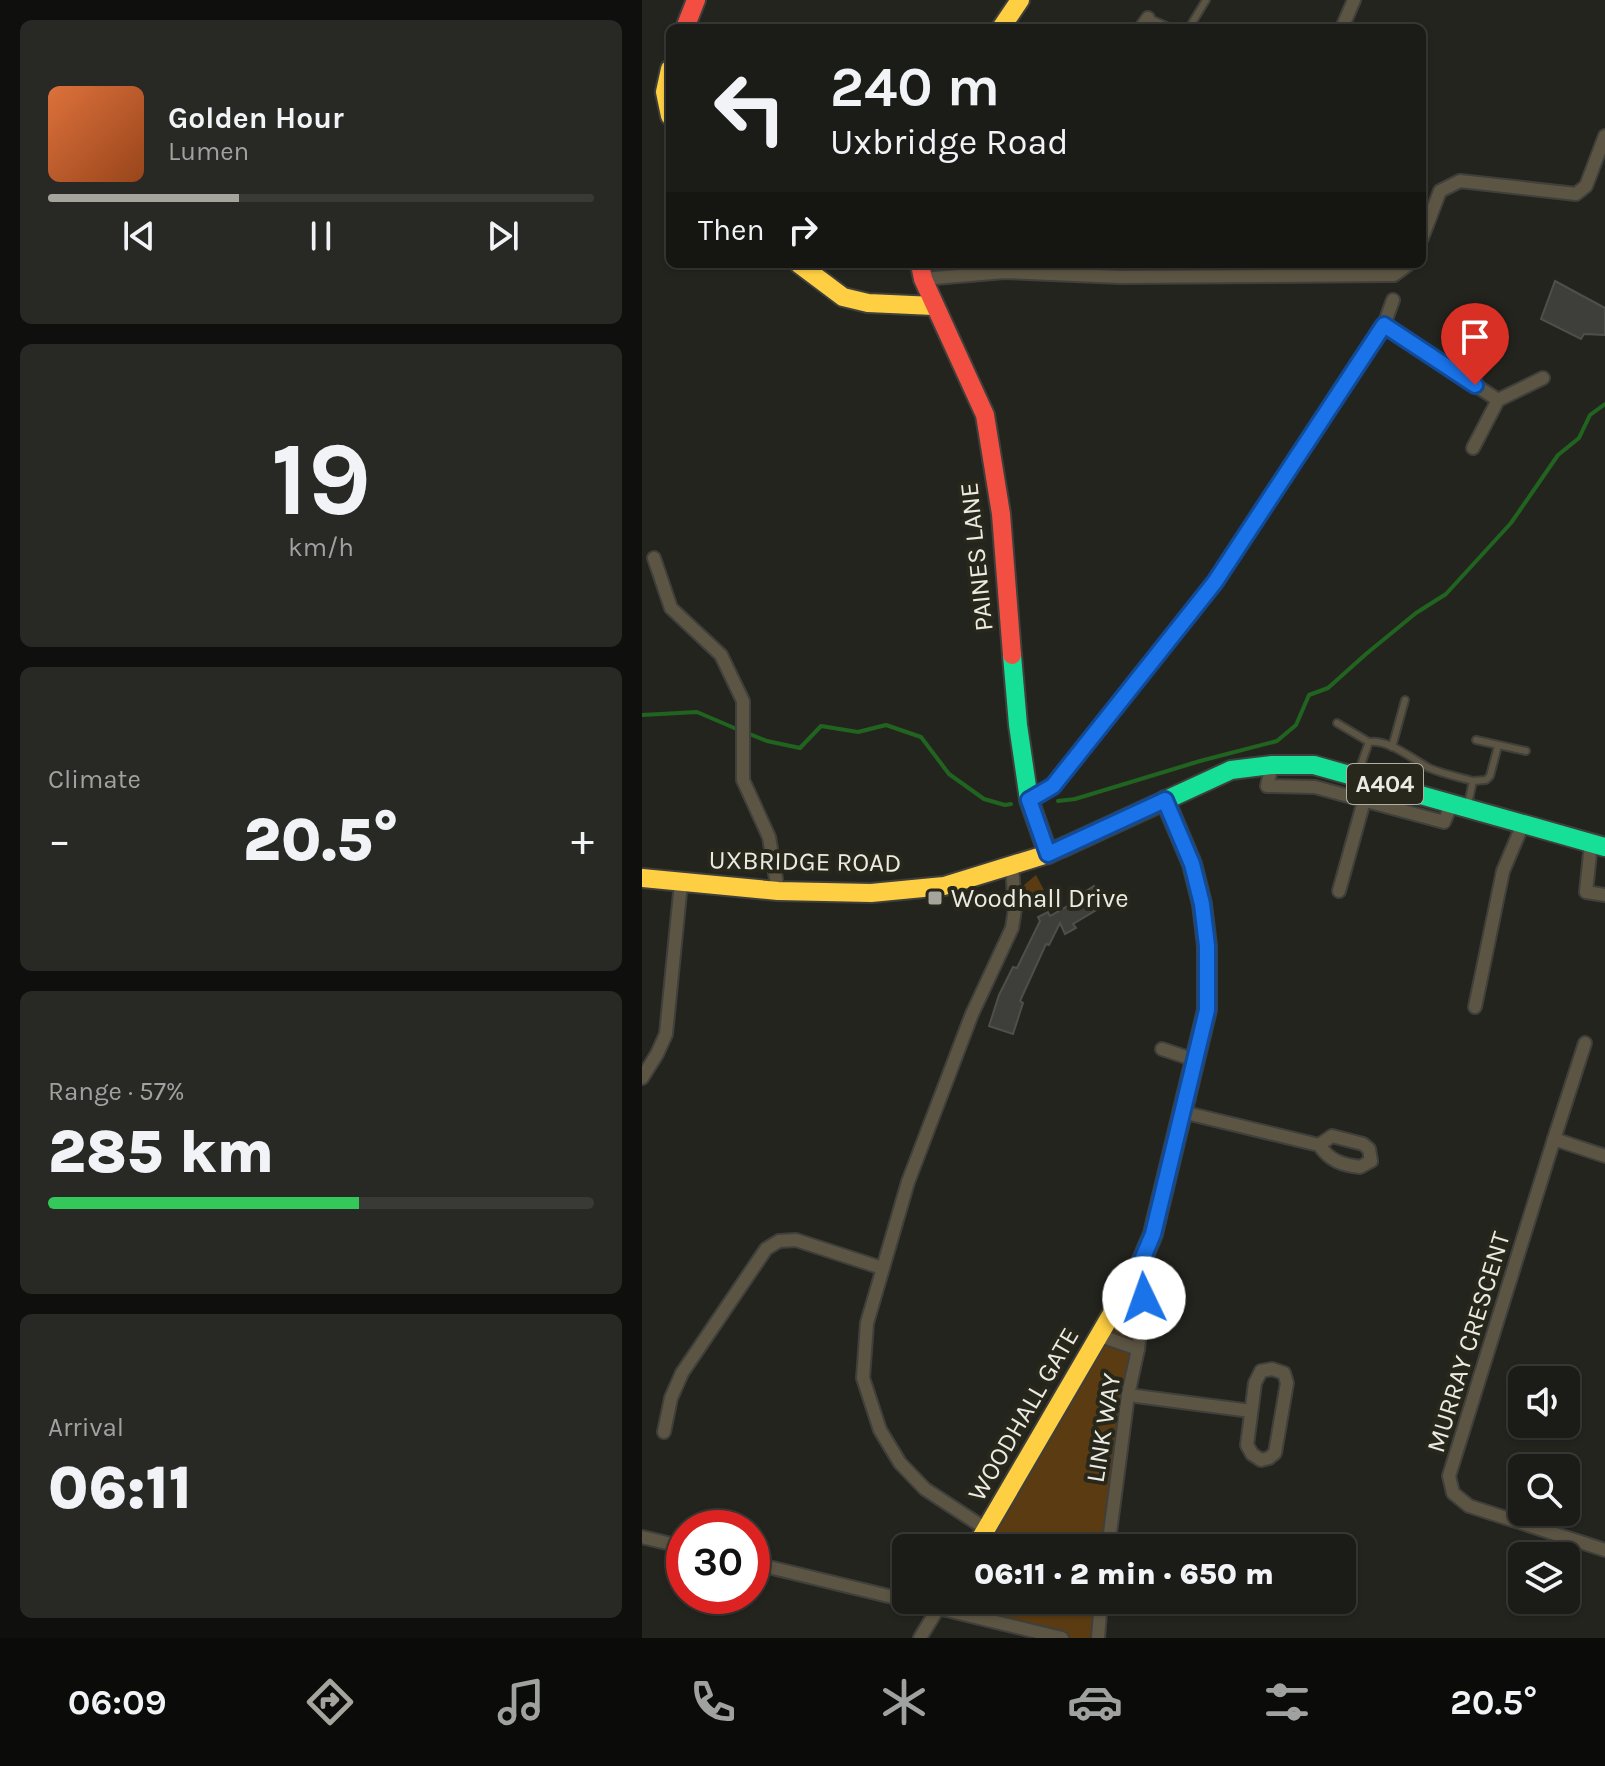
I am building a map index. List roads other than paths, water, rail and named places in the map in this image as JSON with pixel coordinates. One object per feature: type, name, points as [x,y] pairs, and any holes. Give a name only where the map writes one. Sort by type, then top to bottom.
[{"type":"street","points":[[687,24],[696,0]]},
{"type":"street","points":[[1009,24],[1020,0]]},
{"type":"street","points":[[1344,24],[1354,0]]},
{"type":"street","points":[[666,79],[666,106]]},
{"type":"street","points":[[1426,228],[1440,191],[1460,181],[1576,194],[1586,186],[1605,136]]},
{"type":"street","points":[[804,268],[843,297],[868,303],[934,306]]},
{"type":"street","points":[[921,272],[1005,268],[1254,269],[1394,275],[1404,268]]},
{"type":"street","name":"PAINES LANE","points":[[921,272],[985,415],[1001,514],[1017,722],[1029,800],[1048,854]]},
{"type":"street","points":[[1029,800],[1053,786],[1215,582],[1384,325],[1393,300]]},
{"type":"street","points":[[1384,325],[1498,400]]},
{"type":"street","points":[[1473,448],[1498,400],[1543,378]]},
{"type":"street","points":[[654,558],[671,608],[721,655],[743,701],[743,780],[769,837],[778,891]]},
{"type":"street","points":[[1272,765],[1267,786],[1315,787],[1444,822],[1459,805]]},
{"type":"street","name":"UXBRIDGE ROAD","points":[[642,878],[778,891],[871,893],[944,886],[1048,854],[1231,770],[1272,765],[1314,765],[1598,845]]},
{"type":"street","name":"WOODHALL GATE","points":[[983,1534],[1139,1267],[1153,1234],[1207,1010],[1207,946],[1202,904],[1192,864],[1165,800]]},
{"type":"street","points":[[1339,891],[1364,801]]},
{"type":"street","points":[[1475,1007],[1503,871],[1523,824]]},
{"type":"street","points":[[1598,845],[1586,892],[1605,895]]},
{"type":"street","points":[[986,1529],[925,1489],[900,1463],[880,1430],[863,1378],[867,1323],[913,1168],[972,1014],[1012,928],[1015,909],[1012,866]]},
{"type":"street","points":[[642,1078],[666,1034],[681,883]]},
{"type":"street","name":"MURRAY CRESCENT","points":[[1585,1043],[1449,1476],[1453,1493],[1469,1506],[1605,1550]]},
{"type":"street","points":[[1162,1049],[1195,1060]]},
{"type":"street","points":[[1182,1112],[1319,1145]]},
{"type":"street","points":[[1554,1139],[1605,1156]]},
{"type":"street","points":[[664,1432],[671,1398],[682,1373],[766,1249],[779,1241],[796,1240],[882,1268]]},
{"type":"street","name":"LINK WAY","points":[[1110,1534],[1144,1298],[1139,1267]]},
{"type":"street","points":[[1098,1335],[1138,1349]]},
{"type":"street","points":[[1272,1369],[1284,1373],[1287,1383],[1278,1439],[1275,1453],[1269,1458],[1261,1460],[1252,1454],[1247,1445],[1251,1411],[1255,1383],[1261,1371],[1272,1369]]},
{"type":"street","points":[[1128,1395],[1251,1411]]},
{"type":"street","points":[[642,1537],[666,1543]]},
{"type":"street","points":[[770,1567],[892,1594]]},
{"type":"street","points":[[920,1638],[934,1614]]},
{"type":"street","points":[[976,1614],[1062,1638]]},
{"type":"street","points":[[1098,1638],[1100,1614]]},
{"type":"lane","points":[[1191,24],[1206,0]]},
{"type":"lane","points":[[1392,747],[1405,700]]},
{"type":"lane","points":[[1337,723],[1369,742],[1392,747],[1432,769],[1473,781],[1486,780],[1490,776],[1498,746]]},
{"type":"lane","points":[[1476,740],[1526,751]]},
{"type":"lane","points":[[1357,776],[1369,742]]},
{"type":"lane","points":[[1459,805],[1473,781]]},
{"type":"waterway","points":[[1058,801],[1075,799],[1277,741],[1296,725],[1309,695],[1328,688],[1416,613],[1446,594],[1511,523],[1558,455],[1579,438],[1590,415],[1605,404]]},
{"type":"waterway","points":[[642,715],[697,712],[739,730]]},
{"type":"waterway","points":[[747,733],[800,748],[821,726],[858,732],[886,725],[921,737],[949,774],[984,799],[1011,804]]},
{"type":"place","name":"Woodhall Drive","points":[[935,898]]}]
